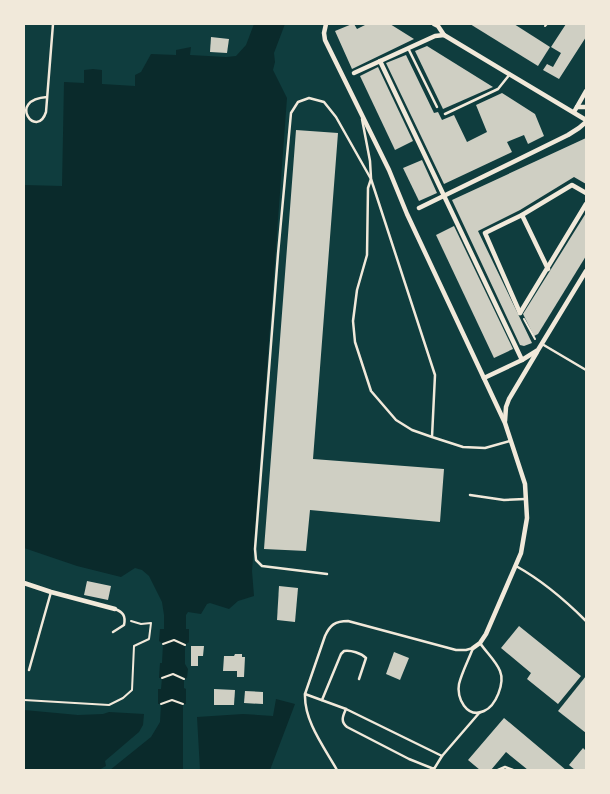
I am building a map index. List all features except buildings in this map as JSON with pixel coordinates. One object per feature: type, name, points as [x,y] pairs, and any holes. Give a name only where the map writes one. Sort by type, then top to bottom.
[{"type":"street","points":[[326,24],[325,40],[389,170],[407,214],[505,423],[525,484],[525,536],[516,566],[486,634],[480,643],[473,648]]},
{"type":"street","points":[[419,208],[568,135],[586,121],[444,35],[438,26],[434,24]]},
{"type":"street","points":[[354,74],[434,36],[444,35]]},
{"type":"street","points":[[380,61],[522,360]]},
{"type":"street","points":[[574,112],[586,91]]},
{"type":"street","points":[[577,107],[586,106]]},
{"type":"street","points":[[520,313],[485,233],[522,215],[572,185],[586,193]]},
{"type":"street","points":[[520,313],[586,204]]},
{"type":"street","points":[[522,215],[548,269]]},
{"type":"street","points":[[505,423],[506,407],[509,399],[586,271]]},
{"type":"street","points":[[484,378],[522,360],[538,350]]},
{"type":"street","points":[[24,583],[115,609]]},
{"type":"lane","points":[[47,97],[31,100],[26,114],[29,120],[34,122],[41,121],[44,118],[47,97],[53,24]]},
{"type":"lane","points":[[408,48],[437,107]]},
{"type":"lane","points":[[445,114],[498,90],[510,74]]},
{"type":"lane","points":[[327,574],[262,566],[256,560],[278,254],[291,113],[298,102],[309,98],[324,102],[336,117],[371,179],[435,375],[432,437]]},
{"type":"lane","points":[[361,114],[370,162],[371,179],[368,188],[366,255],[357,290],[353,321],[355,342],[371,391],[396,420],[412,430],[463,447],[485,448],[511,441]]},
{"type":"lane","points":[[542,344],[586,370]]},
{"type":"lane","points":[[470,496],[504,500],[526,499]]},
{"type":"lane","points":[[516,566],[556,592],[586,620]]},
{"type":"lane","points":[[29,670],[51,592]]},
{"type":"lane","points":[[113,632],[124,625],[125,620],[121,612],[115,609]]},
{"type":"lane","points":[[337,770],[307,714],[305,702],[305,694],[328,629],[332,624],[339,621],[348,621],[456,650],[473,648]]},
{"type":"lane","points":[[473,648],[459,685],[459,697],[469,711],[480,712],[486,710],[491,705],[498,694],[502,681],[500,671],[480,643]]},
{"type":"lane","points":[[322,700],[341,654],[344,651],[356,653],[366,658],[359,680]]},
{"type":"lane","points":[[305,694],[346,709],[442,756]]},
{"type":"lane","points":[[346,709],[342,719],[346,727],[436,770],[442,756],[480,712]]},
{"type":"lane","points":[[498,770],[505,767],[513,770]]},
{"type":"path","points":[[520,313],[532,337],[542,344]]},
{"type":"path","points":[[24,700],[109,705],[123,698],[132,690],[134,646],[149,639],[151,623],[140,624],[125,620]]},
{"type":"path","points":[[163,644],[174,640],[186,645]]},
{"type":"path","points":[[162,678],[173,674],[184,679]]},
{"type":"path","points":[[161,704],[172,700],[184,704]]},
{"type":"water","points":[[254,24],[285,24],[274,53],[275,62],[273,70],[287,98],[252,571],[254,596],[238,601],[229,609],[210,603],[207,604],[201,614],[188,612],[186,615],[186,629],[189,629],[189,642],[185,645],[185,664],[188,669],[187,678],[184,679],[186,704],[183,704],[183,770],[110,770],[151,737],[160,722],[161,704],[158,704],[158,689],[161,689],[162,678],[159,678],[163,644],[159,641],[160,629],[164,629],[164,615],[162,602],[149,576],[142,570],[135,568],[121,577],[77,566],[24,548],[24,185],[62,186],[64,82],[84,83],[84,70],[93,69],[102,70],[102,84],[135,86],[135,75],[141,72],[151,54],[176,55],[176,50],[191,47],[190,55],[236,56],[246,45]]},
{"type":"water","points":[[276,699],[295,704],[270,770],[200,770],[197,717],[243,714],[273,716]]},
{"type":"water","points":[[24,710],[78,715],[109,712],[144,714],[143,725],[139,732],[105,761],[106,766],[99,770],[24,770]]}]
